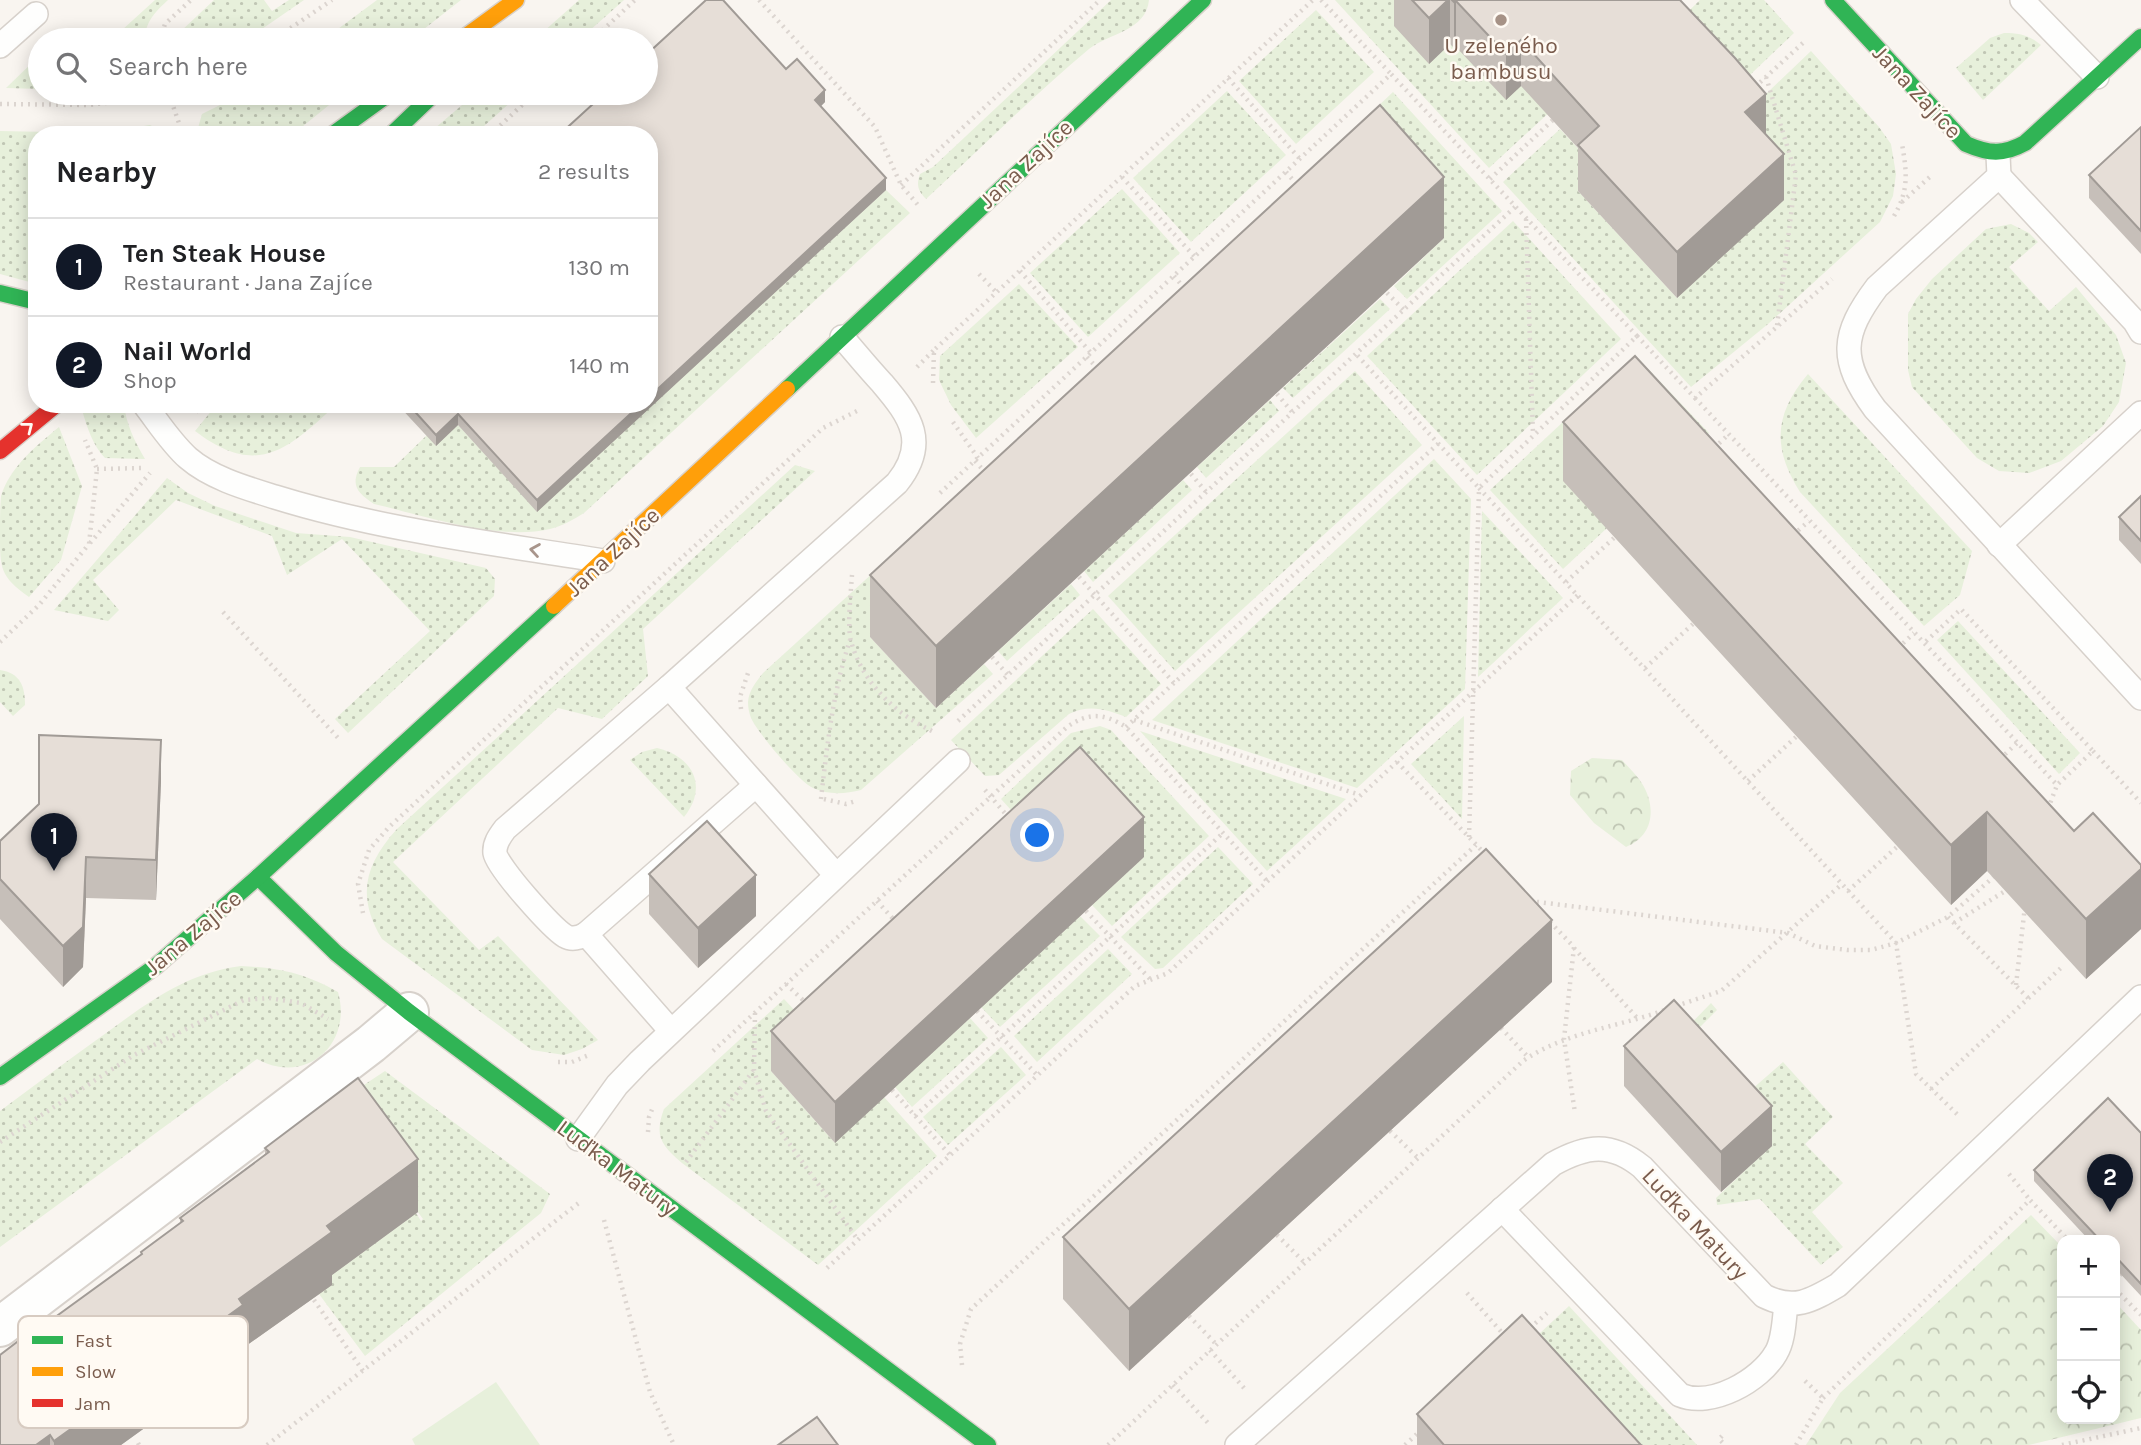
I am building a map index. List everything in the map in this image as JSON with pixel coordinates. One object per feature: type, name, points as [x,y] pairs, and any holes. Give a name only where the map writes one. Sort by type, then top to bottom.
[{"type":"street","points":[[478,28],[516,0]]},
{"type":"street","points":[[503,28],[533,0]]},
{"type":"street","name":"Jana Zajíce","points":[[0,1077],[156,967],[258,877],[603,561],[1203,0]]},
{"type":"street","name":"Jana Zajíce","points":[[1833,0],[1966,144],[1981,151],[1998,165]]},
{"type":"street","points":[[1998,165],[2025,144],[2141,37]]},
{"type":"street","points":[[344,126],[373,105]]},
{"type":"street","points":[[400,126],[422,105]]},
{"type":"street","points":[[0,293],[28,300]]},
{"type":"street","points":[[0,451],[46,413]]},
{"type":"street","name":"Luďka Matury","points":[[258,877],[336,953],[409,1012],[988,1445]]},
{"type":"street","points":[[0,1327],[371,1044],[409,1012]]},
{"type":"lane","points":[[2022,0],[2097,77]]},
{"type":"lane","points":[[0,46],[36,14]]},
{"type":"lane","points":[[2141,332],[1998,165],[1877,287],[1853,324],[1849,347],[1850,365],[1859,387],[1875,409],[2141,698]]},
{"type":"lane","points":[[756,785],[579,938],[566,936],[496,860],[494,849],[505,830],[897,483],[908,469],[914,453],[915,436],[908,416],[842,337]]},
{"type":"lane","points":[[152,413],[189,458],[216,475],[247,488],[298,504],[391,527],[603,561]]},
{"type":"lane","points":[[1999,545],[2141,413]]},
{"type":"lane","points":[[669,687],[836,875]]},
{"type":"lane","points":[[578,1139],[617,1085],[671,1031],[958,761]]},
{"type":"lane","points":[[586,934],[671,1031]]},
{"type":"lane","points":[[1502,1209],[1680,1395],[1698,1399],[1744,1384],[1771,1361],[1778,1351],[1786,1304],[1793,1305],[1812,1299],[1838,1285],[2141,997]]},
{"type":"lane","name":"Luďka Matury","points":[[1237,1445],[1553,1164],[1581,1152],[1608,1149],[1631,1158],[1755,1289],[1764,1296],[1786,1304]]},
{"type":"path","points":[[164,28],[191,0]]},
{"type":"path","points":[[291,28],[332,0]]},
{"type":"path","points":[[605,28],[635,0]]},
{"type":"path","points":[[759,0],[875,127],[901,185],[946,239],[997,293]]},
{"type":"path","points":[[901,185],[1100,0]]},
{"type":"path","points":[[937,393],[933,383],[934,350],[1313,0]]},
{"type":"path","points":[[1321,0],[2057,785]]},
{"type":"path","points":[[1750,92],[1812,35]]},
{"type":"path","points":[[936,496],[1391,75]]},
{"type":"path","points":[[1766,77],[1796,175],[1777,327]]},
{"type":"path","points":[[1228,78],[1300,159]]},
{"type":"path","points":[[0,104],[28,104]]},
{"type":"path","points":[[174,105],[180,126]]},
{"type":"path","points":[[500,126],[522,105]]},
{"type":"path","points":[[1490,179],[1561,113]]},
{"type":"path","points":[[1889,224],[1901,204],[1907,173],[1901,142]]},
{"type":"path","points":[[1286,172],[1302,191]]},
{"type":"path","points":[[1122,177],[1195,257]]},
{"type":"path","points":[[951,727],[1516,207]]},
{"type":"path","points":[[1526,218],[1533,436]]},
{"type":"path","points":[[1020,271],[1103,374]]},
{"type":"path","points":[[1174,276],[1190,294]]},
{"type":"path","points":[[1695,398],[1835,276]]},
{"type":"path","points":[[1387,293],[1405,311]]},
{"type":"path","points":[[1469,838],[1479,488],[1637,336]]},
{"type":"path","points":[[1357,355],[1896,943],[1916,1074],[1986,1144]]},
{"type":"path","points":[[1277,394],[1293,413]]},
{"type":"path","points":[[952,420],[976,459],[992,478]]},
{"type":"path","points":[[1708,454],[1728,435]]},
{"type":"path","points":[[83,437],[97,469],[89,544]]},
{"type":"path","points":[[1126,727],[1439,443]]},
{"type":"path","points":[[0,642],[40,605],[155,467]]},
{"type":"path","points":[[1191,474],[1207,492]]},
{"type":"path","points":[[1792,536],[1809,521]]},
{"type":"path","points":[[1566,582],[1615,537]]},
{"type":"path","points":[[842,583],[861,566]]},
{"type":"path","points":[[821,799],[831,718],[843,659],[850,639],[852,575]]},
{"type":"path","points":[[1079,577],[1174,683]]},
{"type":"path","points":[[819,1275],[1135,986],[1168,973],[1578,595]]},
{"type":"path","points":[[1923,643],[1961,609],[2141,803]]},
{"type":"path","points":[[223,612],[407,811]]},
{"type":"path","points":[[1645,668],[1694,624]]},
{"type":"path","points":[[1897,649],[1914,633]]},
{"type":"path","points":[[850,639],[863,670],[877,692],[919,725],[942,736]]},
{"type":"path","points":[[992,657],[1008,675]]},
{"type":"path","points":[[742,720],[740,697],[748,671],[758,662]]},
{"type":"path","points":[[705,1058],[1078,719],[1101,716],[1114,719],[1126,727],[1268,882]]},
{"type":"path","points":[[1134,720],[1360,795]]},
{"type":"path","points":[[1748,780],[1797,736]]},
{"type":"path","points":[[1991,766],[2017,743]]},
{"type":"path","points":[[2047,812],[2057,785],[2093,751]]},
{"type":"path","points":[[1397,762],[1494,864]]},
{"type":"path","points":[[991,797],[1018,827]]},
{"type":"path","points":[[814,798],[846,804],[867,798]]},
{"type":"path","points":[[915,1116],[1223,833]]},
{"type":"path","points":[[966,1373],[960,1361],[960,1344],[971,1309],[1476,845]]},
{"type":"path","points":[[1848,891],[1898,846]]},
{"type":"path","points":[[1530,901],[1788,933],[1815,946],[1871,950],[1896,943],[1948,917],[2006,866]]},
{"type":"path","points":[[1954,923],[2018,882]]},
{"type":"path","points":[[1108,1445],[1528,1057],[1564,1039],[1639,1020],[1721,991],[1842,884]]},
{"type":"path","points":[[1521,892],[1538,910]]},
{"type":"path","points":[[877,901],[904,930]]},
{"type":"path","points":[[2016,985],[2025,903]]},
{"type":"path","points":[[1086,911],[1151,979]]},
{"type":"path","points":[[1401,914],[1410,924]]},
{"type":"path","points":[[1948,917],[2029,999]]},
{"type":"path","points":[[1547,919],[1639,1020]]},
{"type":"path","points":[[1574,947],[1564,1039],[1581,1152]]},
{"type":"path","points":[[1931,1089],[2063,967]]},
{"type":"path","points":[[786,984],[815,1012]]},
{"type":"path","points":[[0,1142],[134,1055],[244,1000],[269,998],[301,1003],[371,1044]]},
{"type":"path","points":[[977,1011],[1037,1075]]},
{"type":"path","points":[[755,1013],[754,1070],[766,1111],[858,1240]]},
{"type":"path","points":[[1501,1028],[1528,1057]]},
{"type":"path","points":[[680,1171],[754,1070]]},
{"type":"path","points":[[892,1090],[950,1155]]},
{"type":"path","points":[[1175,1121],[1185,1131]]},
{"type":"path","points":[[1390,1131],[1418,1158]]},
{"type":"path","points":[[1824,1398],[2030,1200],[2063,1235]]},
{"type":"path","points":[[267,1445],[580,1202]]},
{"type":"path","points":[[1084,1205],[1094,1215]]},
{"type":"path","points":[[604,1220],[650,1392],[674,1445]]},
{"type":"path","points":[[1277,1235],[1305,1263]]},
{"type":"path","points":[[1440,1264],[1513,1344]]},
{"type":"path","points":[[1522,1336],[1576,1286]]},
{"type":"path","points":[[2120,1294],[2141,1315]]},
{"type":"path","points":[[314,1300],[363,1371]]},
{"type":"path","points":[[1189,1315],[1216,1344]]},
{"type":"path","points":[[1172,1385],[1210,1425]]},
{"type":"path","points":[[1405,1445],[1425,1427]]},
{"type":"path","points":[[2062,1445],[2141,1429]]},
{"type":"green space","points":[[155,0],[168,0],[147,28],[124,28]]},
{"type":"green space","points":[[214,0],[264,0],[272,11],[289,0],[304,0],[263,28],[184,28]]},
{"type":"green space","points":[[377,0],[461,0],[425,28],[339,28]]},
{"type":"green space","points":[[579,0],[624,0],[592,28],[548,28]]},
{"type":"green space","points":[[1111,0],[1149,0],[1146,10],[1134,25],[1089,49],[926,199],[918,188],[920,174],[933,167]]},
{"type":"green space","points":[[1335,0],[1423,0],[1454,48],[1573,38],[1671,0],[1489,168]]},
{"type":"green space","points":[[1700,0],[1764,0],[1794,33],[1728,96],[1667,32]]},
{"type":"green space","points":[[1316,10],[1374,72],[1296,144],[1239,81]]},
{"type":"green space","points":[[2004,33],[2024,35],[2041,45],[1983,100],[1956,68],[1990,38]]},
{"type":"green space","points":[[1811,51],[1891,144],[1896,174],[1893,196],[1880,222],[1768,324],[1691,387],[1503,182],[1560,129],[1599,171],[1578,191],[1677,298],[1744,115]]},
{"type":"green space","points":[[28,67],[28,89],[6,88]]},
{"type":"green space","points":[[1227,91],[1286,155],[1191,242],[1133,178]]},
{"type":"green space","points":[[1393,92],[1502,211],[1407,299],[1394,286],[1444,238],[1303,177]]},
{"type":"green space","points":[[220,105],[329,105],[303,126],[199,126],[202,114]]},
{"type":"green space","points":[[462,105],[508,105],[484,126],[438,126]]},
{"type":"green space","points":[[0,131],[28,132],[28,282],[0,274]]},
{"type":"green space","points":[[1122,189],[1180,253],[1088,337],[1030,273]]},
{"type":"green space","points":[[886,190],[910,213],[576,518],[554,528],[529,532],[485,530],[374,504],[357,488],[356,479],[360,467],[394,467],[426,436],[458,425],[537,511],[644,413],[658,413],[658,400]]},
{"type":"green space","points":[[1513,221],[1621,339],[1477,475],[1367,356]]},
{"type":"green space","points":[[2011,224],[2029,233],[2038,242],[2009,267],[2049,311],[2076,287],[2116,335],[2126,363],[2119,402],[2103,426],[2061,461],[2029,473],[1999,471],[1977,458],[1912,387],[1908,370],[1908,314],[1916,299],[1932,279],[1986,229]]},
{"type":"green space","points":[[1019,284],[1078,347],[976,438],[951,405],[939,380],[940,356]]},
{"type":"green space","points":[[1380,299],[1390,309],[1293,398],[1283,388]]},
{"type":"green space","points":[[1635,355],[1709,433],[1563,569],[1490,490]]},
{"type":"green space","points":[[1355,371],[1422,445],[1175,671],[1108,596]]},
{"type":"green space","points":[[1808,374],[1972,551],[1960,595],[1924,626],[1800,492],[1791,476],[1781,446],[1783,417],[1788,403]]},
{"type":"green space","points":[[1270,400],[1279,411],[1206,478],[1197,467]]},
{"type":"green space","points":[[83,413],[126,413],[145,459],[105,458],[88,429]]},
{"type":"green space","points":[[210,413],[327,413],[287,445],[255,455],[237,453],[217,445],[195,431]]},
{"type":"green space","points":[[59,427],[82,486],[61,560],[29,597],[7,577],[2,564],[1,496],[17,466]]},
{"type":"green space","points":[[1434,459],[1471,499],[1465,689],[1357,788],[1152,720]]},
{"type":"green space","points":[[795,465],[815,471],[643,629],[648,676],[602,719],[558,708],[393,862],[479,950],[498,936],[598,1040],[564,1055],[532,1050],[382,939],[369,909],[367,895],[371,868],[397,829]]},
{"type":"green space","points":[[167,478],[188,493],[215,506],[296,533],[350,537],[486,568],[495,579],[494,596],[348,733],[335,719],[430,631],[342,539],[287,575],[272,536],[176,500],[93,580],[119,610],[108,621],[54,610]]},
{"type":"green space","points":[[1183,480],[1192,490],[1093,582],[1084,571]]},
{"type":"green space","points":[[1482,511],[1563,598],[1478,677]]},
{"type":"green space","points":[[886,561],[870,637],[936,708],[984,664],[993,674],[861,790],[825,792],[806,784],[779,756],[755,725],[748,702],[750,694],[763,673]]},
{"type":"green space","points":[[1071,584],[1080,595],[1007,661],[998,651]]},
{"type":"green space","points":[[1093,609],[1161,684],[1126,717],[1098,709],[1084,709],[1069,714],[999,775],[985,776],[951,740]]},
{"type":"green space","points":[[1958,621],[2080,753],[2059,774],[1937,640]]},
{"type":"green space","points":[[0,670],[17,677],[24,692],[25,705],[13,716],[0,702]]},
{"type":"green space","points":[[1464,716],[1462,819],[1411,764]]},
{"type":"green space","points":[[1100,726],[1111,730],[1209,836],[1112,926],[1092,905],[1144,857],[1031,832],[1001,799],[1071,733]]},
{"type":"green space","points":[[1140,731],[1346,799],[1267,871]]},
{"type":"green space","points":[[657,748],[680,758],[693,774],[695,794],[684,817],[630,760],[642,752]]},
{"type":"green space","points":[[1592,758],[1622,760],[1646,791],[1651,810],[1647,828],[1642,836],[1626,847],[1594,823],[1570,795],[1571,771]]},
{"type":"green space","points":[[1218,847],[1253,884],[1163,968],[1155,969],[1121,937]]},
{"type":"green space","points":[[1080,916],[1100,936],[1000,1027],[981,1007]]},
{"type":"green space","points":[[1108,949],[1132,974],[1037,1062],[1014,1036]]},
{"type":"green space","points":[[241,966],[291,973],[314,980],[338,992],[341,1011],[339,1028],[332,1043],[321,1055],[308,1063],[292,1067],[275,1066],[257,1059],[0,1247],[0,1111],[129,1016],[164,994],[200,976]]},
{"type":"green space","points":[[784,999],[814,1031],[771,1071],[834,1142],[884,1097],[937,1156],[818,1265],[682,1163],[664,1145],[660,1133],[664,1109]]},
{"type":"green space","points":[[1711,1003],[1717,1010],[1696,1031],[1751,1090],[1783,1062],[1833,1117],[1805,1144],[1843,1183],[1812,1212],[1843,1247],[1821,1265],[1760,1199],[1717,1205],[1716,1198],[1771,1146],[1674,1041]]},
{"type":"green space","points":[[970,1018],[988,1038],[912,1107],[895,1087]]},
{"type":"green space","points":[[1001,1047],[1026,1075],[948,1145],[923,1117]]},
{"type":"green space","points":[[385,1071],[550,1194],[541,1213],[365,1356],[319,1294],[331,1284],[327,1278],[416,1213],[421,1221],[423,1219],[358,1131],[299,1128]]},
{"type":"green space","points":[[2031,1215],[2057,1242],[2057,1424],[2116,1424],[2029,1445],[1806,1445],[1840,1393]]},
{"type":"green space","points":[[1569,1306],[1697,1445],[1613,1445],[1523,1349]]},
{"type":"green space","points":[[2120,1307],[2141,1330],[2141,1418],[2120,1423]]},
{"type":"green space","points":[[496,1382],[540,1445],[415,1445],[412,1439]]},
{"type":"building","points":[[706,0],[723,0],[786,69],[797,59],[825,90],[815,100],[886,178],[658,389],[658,126],[569,126],[592,105],[658,105],[658,44]]},
{"type":"building","points":[[1412,0],[1448,0],[1429,18]]},
{"type":"building","points":[[1452,0],[1680,0],[1766,94],[1745,112],[1784,154],[1677,252],[1578,145],[1599,126],[1521,40],[1506,54],[1456,1]]},
{"type":"building","points":[[1380,105],[1444,177],[936,646],[870,575]]},
{"type":"building","points":[[2141,127],[2141,231],[2089,175]]},
{"type":"building","points":[[1635,356],[2074,831],[2093,813],[2141,865],[2141,869],[2086,919],[1987,812],[1951,845],[1563,422]]},
{"type":"building","points":[[416,413],[631,413],[537,500],[458,414],[436,435]]},
{"type":"building","points":[[2141,496],[2141,541],[2119,517]]},
{"type":"building","points":[[39,735],[161,740],[156,860],[86,857],[83,927],[63,946],[0,879],[0,841],[39,804]]},
{"type":"building","points":[[1080,747],[1144,817],[835,1102],[771,1031]]},
{"type":"building","points":[[707,821],[756,875],[698,928],[649,874]]},
{"type":"building","points":[[1486,849],[1552,920],[1129,1309],[1063,1237]]},
{"type":"building","points":[[1674,1000],[1772,1106],[1721,1152],[1624,1046]]},
{"type":"building","points":[[358,1078],[418,1159],[327,1226],[332,1232],[239,1299],[243,1305],[228,1316],[57,1316],[142,1254],[141,1252],[183,1221],[180,1218],[269,1152],[265,1148]]},
{"type":"building","points":[[2108,1098],[2141,1133],[2141,1284],[2120,1261],[2120,1235],[2095,1235],[2034,1170]]},
{"type":"building","points":[[1522,1315],[1641,1445],[1444,1445],[1417,1414]]},
{"type":"building","points":[[18,1341],[18,1428],[72,1428],[54,1441],[50,1435],[36,1445],[0,1445],[0,1355]]},
{"type":"building","points":[[817,1417],[838,1445],[778,1445]]},
{"type":"traffic: fast","points":[[787,389],[1203,0]]},
{"type":"traffic: fast","points":[[1833,0],[1966,144],[1989,151],[2010,150],[2025,143],[2141,37]]},
{"type":"traffic: fast","points":[[344,126],[373,105]]},
{"type":"traffic: fast","points":[[400,126],[422,105]]},
{"type":"traffic: fast","points":[[0,293],[28,300]]},
{"type":"traffic: fast","points":[[0,1077],[156,966],[258,877],[554,606]]},
{"type":"traffic: fast","points":[[258,877],[336,953],[409,1012],[988,1445]]},
{"type":"traffic: slow","points":[[478,28],[516,0]]},
{"type":"traffic: slow","points":[[554,606],[787,389]]},
{"type":"traffic: jam","points":[[0,451],[46,413]]},
{"type":"place","name":"U zeleného bambusu","points":[[1501,20]]},
{"type":"place","name":"Ten Steak House","points":[[54,871]]},
{"type":"place","name":"Nail World","points":[[2110,1212]]}]
